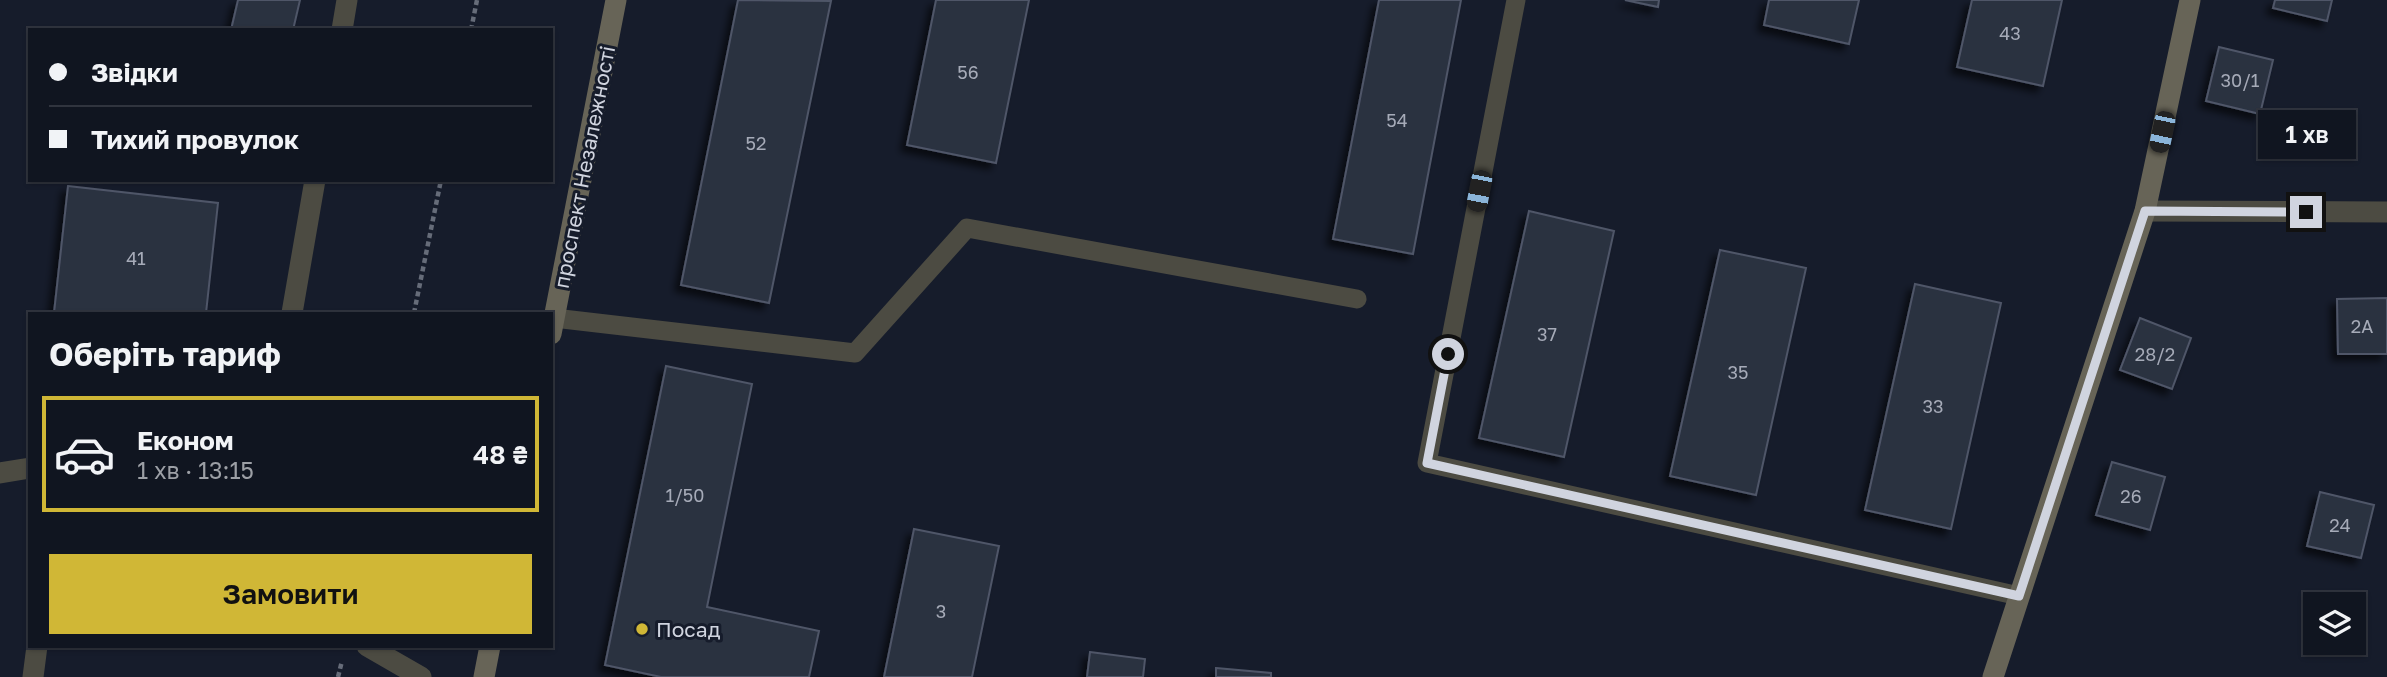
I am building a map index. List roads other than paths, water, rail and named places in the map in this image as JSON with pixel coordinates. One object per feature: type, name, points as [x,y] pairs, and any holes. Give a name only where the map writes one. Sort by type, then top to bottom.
[{"type":"street","points":[[342,28],[347,0]]},
{"type":"street","name":"проспект Незалежності","points":[[553,326],[616,0]]},
{"type":"street","points":[[1993,677],[2145,211],[2190,0]]},
{"type":"street","points":[[292,312],[315,182]]},
{"type":"street","points":[[2145,211],[2387,212]]},
{"type":"street","points":[[0,473],[28,468]]},
{"type":"street","points":[[33,677],[37,648]]},
{"type":"street","points":[[370,648],[421,677]]},
{"type":"street","points":[[484,677],[491,648]]},
{"type":"lane","points":[[1516,0],[1427,463],[2019,596]]},
{"type":"lane","points":[[553,326],[855,353],[967,228],[1357,299]]},
{"type":"place","name":"Посад","points":[[642,629]]}]
